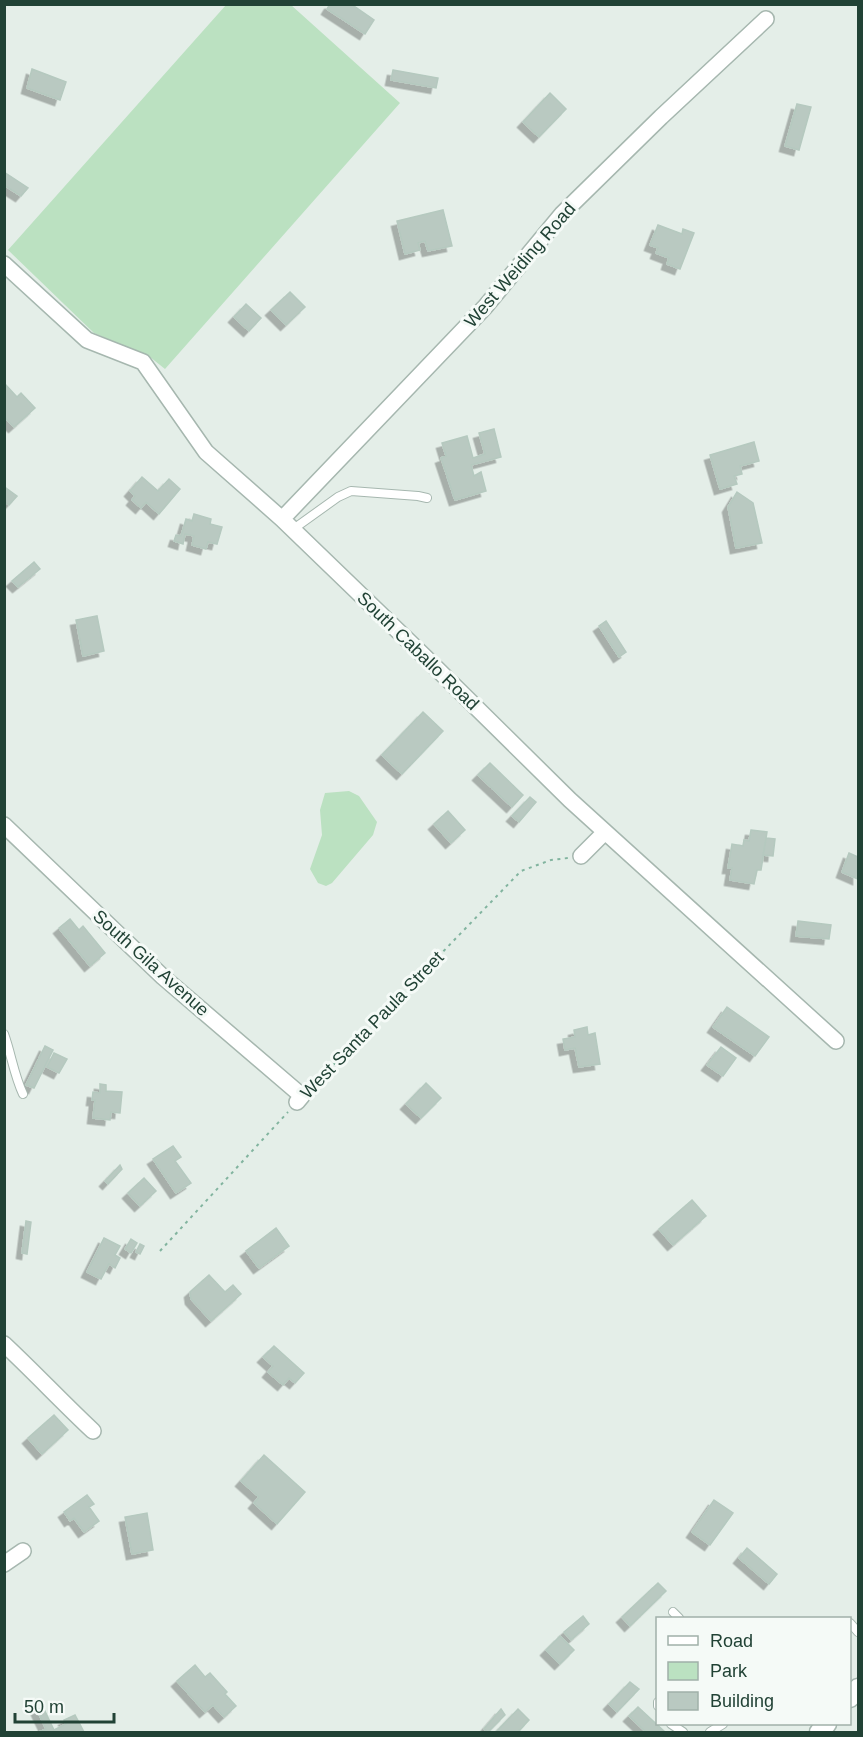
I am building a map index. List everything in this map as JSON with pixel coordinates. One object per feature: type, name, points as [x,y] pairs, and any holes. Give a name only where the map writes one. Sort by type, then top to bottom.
[{"type":"street","name":"West Weiding Road","points":[[287,524],[485,307],[562,214],[661,117],[766,20]]},
{"type":"street","name":"South Caballo Road","points":[[4,264],[87,340],[143,362],[206,452],[287,524],[605,832],[836,1041]]},
{"type":"street","name":"South Gila Avenue","points":[[5,827],[163,977],[300,1099]]},
{"type":"street","points":[[581,856],[605,832]]},
{"type":"street","points":[[4,1344],[93,1431]]},
{"type":"street","points":[[4,1564],[23,1551]]},
{"type":"lane","points":[[287,524],[351,491],[427,498]]},
{"type":"lane","points":[[4,1034],[23,1094]]},
{"type":"lane","points":[[673,1612],[678,1617]]},
{"type":"path","name":"West Santa Paula Street","points":[[160,1251],[300,1099],[521,871],[550,860],[581,856]]},
{"type":"green space","points":[[226,5],[291,5],[400,103],[165,369],[150,357],[94,333],[8,250]]},
{"type":"green space","points":[[349,791],[359,796],[377,822],[373,835],[332,883],[326,886],[318,883],[310,869],[322,835],[320,810],[325,793]]},
{"type":"building","points":[[330,4],[351,4],[374,20],[365,34],[327,9]]},
{"type":"building","points":[[32,69],[66,82],[60,100],[27,88]]},
{"type":"building","points":[[393,70],[438,78],[436,88],[391,80]]},
{"type":"building","points":[[550,93],[566,109],[539,137],[523,122]]},
{"type":"building","points":[[797,104],[811,107],[799,150],[785,146]]},
{"type":"building","points":[[4,172],[28,188],[21,196],[4,185]]},
{"type":"building","points":[[443,210],[452,246],[428,251],[425,241],[418,243],[420,250],[405,254],[397,221]]},
{"type":"building","points":[[658,225],[682,234],[683,229],[694,233],[680,269],[667,264],[669,258],[656,253],[658,248],[650,245]]},
{"type":"building","points":[[290,292],[305,307],[286,325],[271,310]]},
{"type":"building","points":[[246,304],[261,318],[249,331],[234,317]]},
{"type":"building","points":[[5,384],[17,397],[21,393],[35,408],[14,427],[4,417]]},
{"type":"building","points":[[494,429],[501,457],[471,465],[474,476],[481,472],[486,491],[455,500],[441,458],[446,456],[442,443],[467,436],[473,458],[485,454],[479,433]]},
{"type":"building","points":[[754,442],[759,461],[740,466],[742,474],[734,476],[737,484],[720,489],[710,455]]},
{"type":"building","points":[[142,477],[158,491],[169,479],[180,489],[159,514],[146,502],[141,508],[132,500],[135,496],[130,491]]},
{"type":"building","points":[[6,488],[17,496],[9,505],[4,501]]},
{"type":"building","points":[[737,492],[753,503],[762,543],[736,548],[728,507]]},
{"type":"building","points":[[194,514],[211,519],[210,524],[222,527],[217,544],[208,542],[206,549],[192,545],[194,536],[185,534],[183,544],[174,541],[176,535],[181,536],[186,519],[192,521]]},
{"type":"building","points":[[34,562],[40,569],[18,587],[12,581]]},
{"type":"building","points":[[97,616],[104,651],[83,656],[76,620]]},
{"type":"building","points":[[606,621],[626,652],[619,657],[599,626]]},
{"type":"building","points":[[423,712],[443,731],[402,774],[382,755]]},
{"type":"building","points":[[490,763],[523,795],[512,807],[478,775]]},
{"type":"building","points":[[530,797],[536,802],[519,822],[512,816]]},
{"type":"building","points":[[448,811],[465,830],[451,843],[434,824]]},
{"type":"building","points":[[751,830],[767,832],[761,870],[757,870],[754,884],[730,880],[732,868],[728,868],[732,844],[743,846],[744,840],[749,841]]},
{"type":"building","points":[[766,838],[775,839],[773,856],[763,855]]},
{"type":"building","points":[[849,853],[858,857],[858,879],[842,872]]},
{"type":"building","points":[[70,919],[79,930],[83,926],[105,953],[90,966],[59,928]]},
{"type":"building","points":[[798,921],[831,925],[829,939],[796,936]]},
{"type":"building","points":[[727,1007],[769,1037],[755,1056],[713,1027]]},
{"type":"building","points":[[587,1027],[588,1035],[595,1033],[600,1064],[579,1067],[575,1048],[565,1050],[563,1039],[575,1037],[574,1030]]},
{"type":"building","points":[[45,1046],[53,1050],[34,1088],[26,1085]]},
{"type":"building","points":[[721,1047],[736,1058],[723,1076],[707,1065]]},
{"type":"building","points":[[54,1053],[67,1059],[59,1073],[47,1067]]},
{"type":"building","points":[[426,1083],[441,1098],[421,1118],[406,1104]]},
{"type":"building","points":[[100,1084],[106,1085],[106,1091],[122,1092],[120,1113],[111,1112],[110,1120],[93,1118],[95,1100],[92,1100],[93,1092],[100,1093]]},
{"type":"building","points":[[173,1146],[181,1157],[175,1161],[191,1183],[176,1193],[153,1159]]},
{"type":"building","points":[[120,1165],[122,1169],[108,1184],[105,1181]]},
{"type":"building","points":[[144,1178],[156,1191],[140,1206],[128,1193]]},
{"type":"building","points":[[692,1200],[706,1216],[673,1245],[659,1229]]},
{"type":"building","points":[[26,1221],[31,1222],[27,1254],[22,1253]]},
{"type":"building","points":[[276,1228],[289,1246],[259,1268],[246,1251]]},
{"type":"building","points":[[104,1238],[120,1246],[115,1255],[120,1258],[115,1268],[109,1264],[101,1279],[87,1272]]},
{"type":"building","points":[[131,1239],[137,1243],[131,1253],[125,1249]]},
{"type":"building","points":[[140,1244],[144,1246],[140,1254],[136,1252]]},
{"type":"building","points":[[209,1275],[225,1292],[233,1285],[241,1294],[211,1321],[191,1299],[190,1292]]},
{"type":"building","points":[[274,1346],[304,1373],[295,1383],[289,1378],[283,1385],[268,1372],[273,1366],[263,1357]]},
{"type":"building","points":[[54,1415],[68,1430],[42,1454],[28,1438]]},
{"type":"building","points":[[264,1455],[305,1492],[277,1524],[254,1503],[259,1497],[241,1481]]},
{"type":"building","points":[[87,1495],[94,1504],[89,1507],[99,1521],[84,1532],[74,1518],[70,1521],[64,1512]]},
{"type":"building","points":[[714,1500],[733,1513],[710,1545],[692,1532]]},
{"type":"building","points":[[147,1513],[153,1550],[132,1554],[125,1517]]},
{"type":"building","points":[[747,1548],[777,1574],[769,1584],[739,1558]]},
{"type":"building","points":[[658,1583],[666,1591],[630,1626],[622,1617]]},
{"type":"building","points":[[583,1616],[589,1624],[571,1640],[564,1632]]},
{"type":"building","points":[[560,1636],[574,1650],[560,1664],[546,1650]]},
{"type":"building","points":[[195,1665],[205,1677],[210,1673],[236,1706],[224,1717],[213,1705],[205,1712],[177,1681]]},
{"type":"building","points":[[630,1682],[639,1689],[617,1712],[609,1704]]},
{"type":"building","points":[[43,1707],[54,1730],[66,1724],[64,1720],[75,1715],[84,1732],[39,1732],[46,1729],[37,1710]]},
{"type":"building","points":[[638,1707],[665,1732],[646,1732],[629,1716]]},
{"type":"building","points":[[501,1709],[505,1715],[488,1732],[484,1729]]},
{"type":"building","points":[[518,1709],[529,1720],[518,1732],[497,1731]]}]
